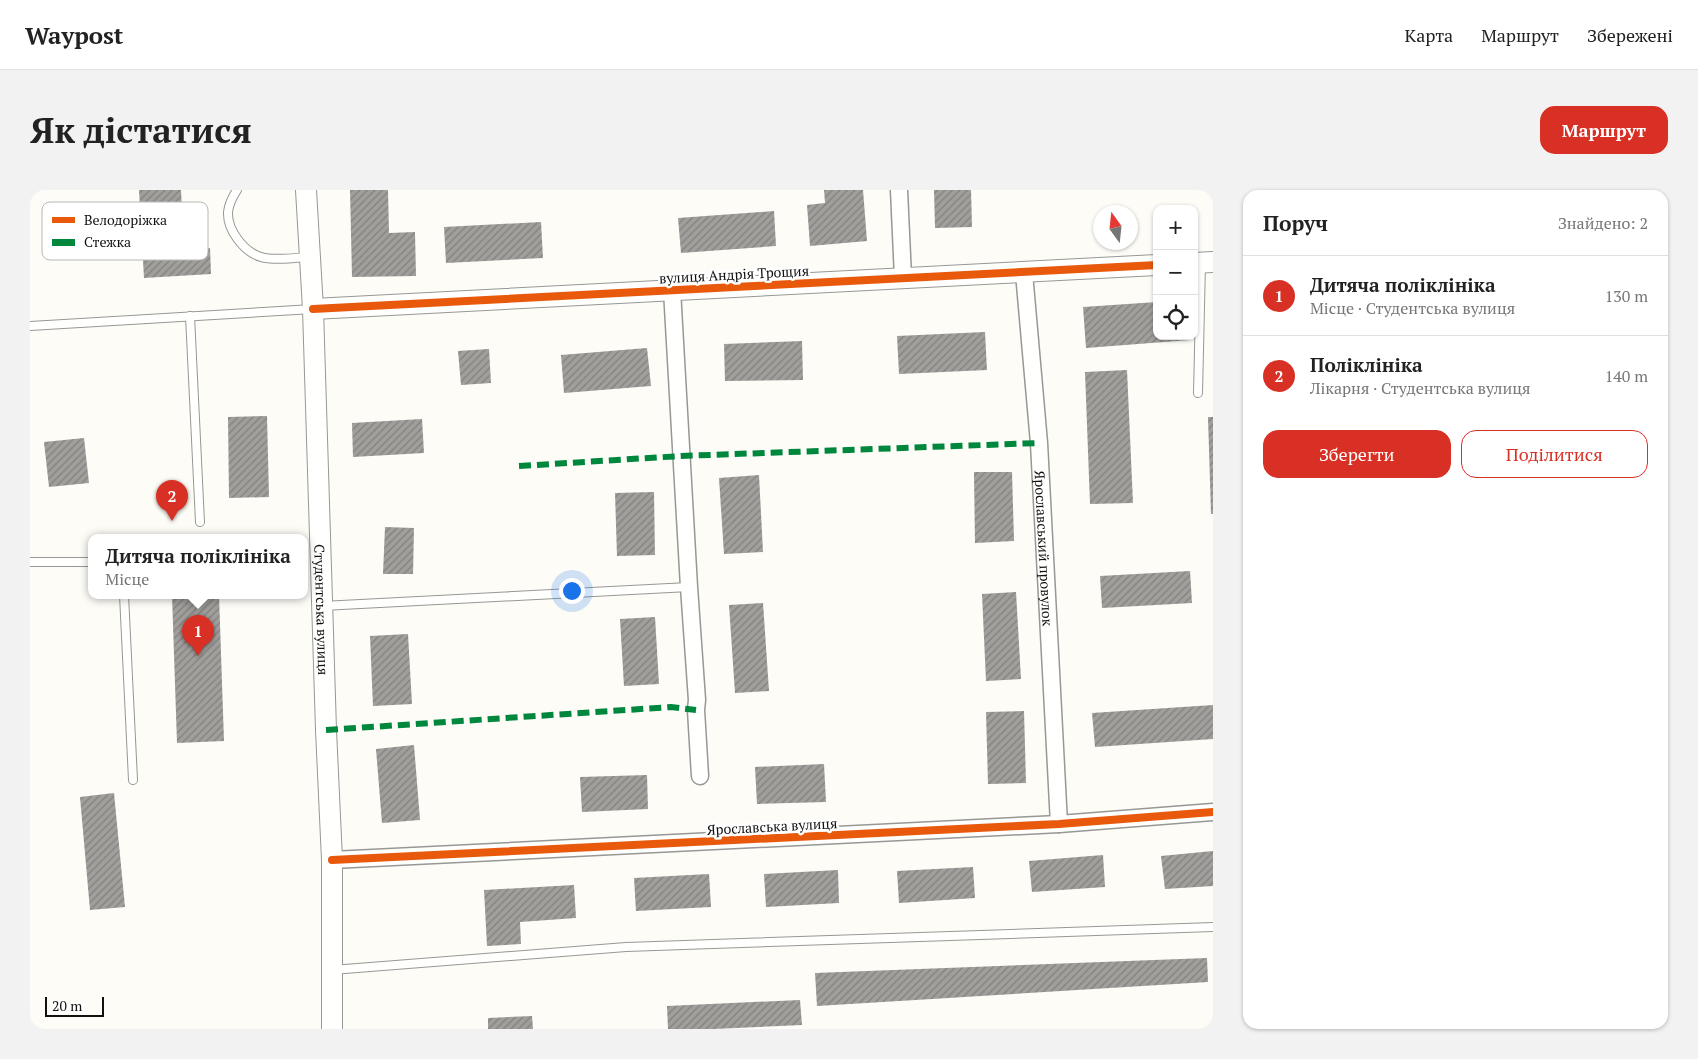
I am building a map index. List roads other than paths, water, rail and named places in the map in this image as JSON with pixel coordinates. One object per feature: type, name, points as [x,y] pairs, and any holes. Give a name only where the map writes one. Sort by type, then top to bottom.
[{"type":"street","name":"Студентська вулиця","points":[[306,190],[313,309],[332,860],[332,1029]]},
{"type":"street","points":[[898,190],[903,278]]},
{"type":"street","name":"вулиця Андрія Трощия","points":[[313,309],[1153,265]]},
{"type":"street","name":"Ярославський провулок","points":[[1024,272],[1039,443],[1059,824]]},
{"type":"street","points":[[672,290],[700,776]]},
{"type":"street","name":"Ярославська вулиця","points":[[332,860],[1059,824],[1213,812]]},
{"type":"lane","points":[[237,190],[232,197],[228,212],[233,230],[243,246],[262,258],[310,257]]},
{"type":"lane","points":[[1198,393],[1203,263]]},
{"type":"lane","points":[[30,326],[313,309]]},
{"type":"lane","points":[[190,316],[200,522]]},
{"type":"lane","points":[[30,562],[88,562]]},
{"type":"lane","points":[[322,606],[689,587]]},
{"type":"lane","points":[[124,599],[133,780]]},
{"type":"lane","points":[[332,970],[626,947],[1213,927]]},
{"type":"place","name":"Поліклініка","points":[[172,521]]},
{"type":"place","name":"Дитяча поліклініка","points":[[198,656]]}]
